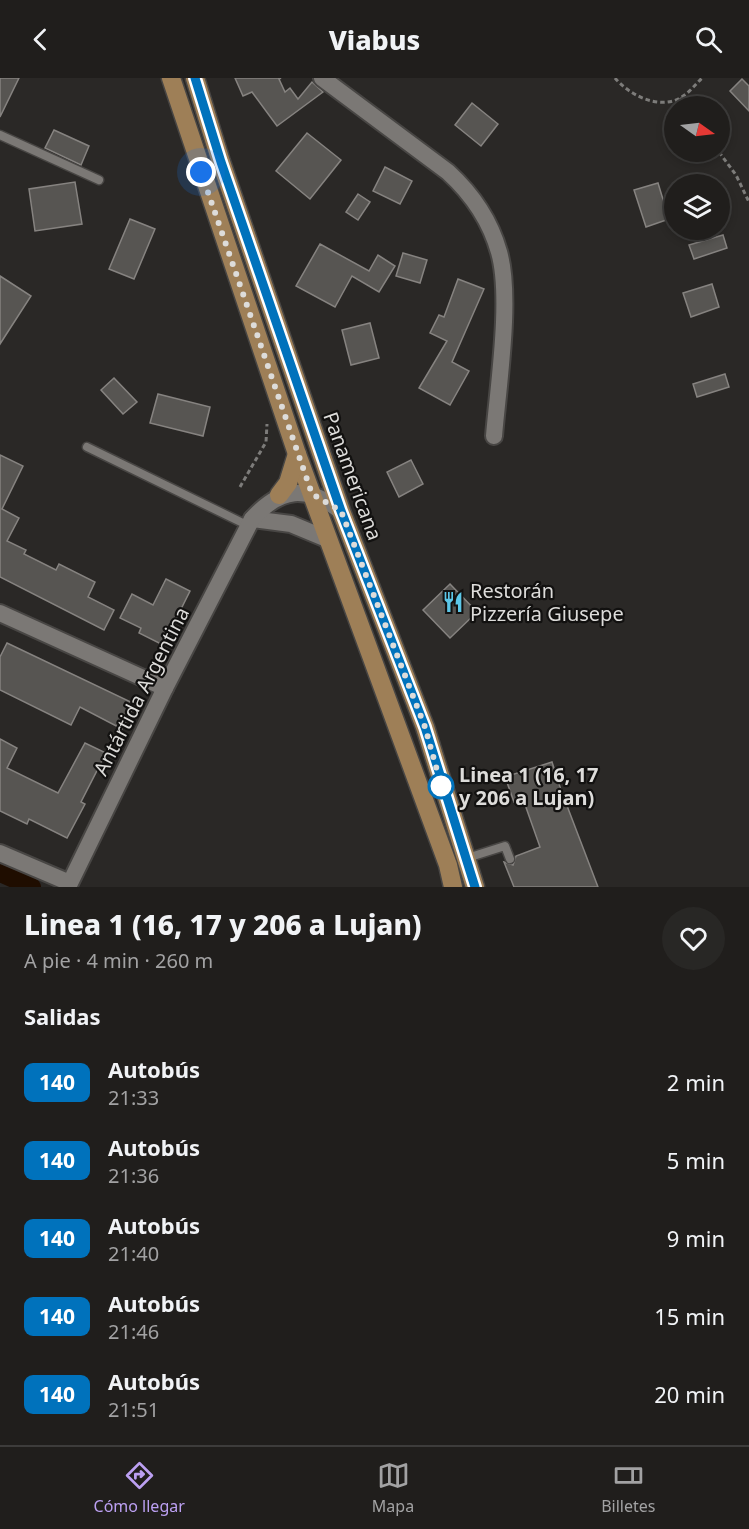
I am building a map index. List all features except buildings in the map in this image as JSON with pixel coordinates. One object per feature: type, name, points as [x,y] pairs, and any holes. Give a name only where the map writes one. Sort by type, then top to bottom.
[{"type":"main road","name":"Panamericana","points":[[171,78],[327,539],[456,862],[475,887]]},
{"type":"main road","name":"Panamericana","points":[[195,78],[221,162],[341,511],[425,727],[456,862],[453,887]]},
{"type":"main road","points":[[279,495],[288,483],[297,454]]},
{"type":"street","points":[[322,78],[448,172],[466,189],[487,221],[500,254],[503,291],[502,349],[494,436]]},
{"type":"street","points":[[279,495],[294,492],[312,494],[341,511]]},
{"type":"street","name":"Antártida Argentina","points":[[0,853],[70,883],[165,688],[250,522],[267,502],[279,495]]},
{"type":"street","points":[[250,522],[291,524],[327,539]]},
{"type":"street","points":[[0,614],[165,688]]},
{"type":"lane","points":[[0,135],[99,180]]},
{"type":"lane","points":[[87,447],[250,522]]},
{"type":"lane","points":[[456,862],[505,846],[510,859]]},
{"type":"path","points":[[615,78],[641,98],[664,101]]},
{"type":"path","points":[[682,96],[702,78]]},
{"type":"path","points":[[726,162],[736,175],[749,202]]},
{"type":"path","points":[[240,487],[266,442],[267,418]]},
{"type":"waterway","points":[[0,873],[32,887]]},
{"type":"bus line","name":"140","points":[[195,78],[221,162],[341,511],[425,727],[443,792],[475,887]]},
{"type":"place","name":"Restorán Pizzería Giusepe","points":[[453,602]]},
{"type":"place","name":"Linea 1 (16, 17 y 206 a Lujan)","points":[[441,786]]},
{"type":"route","points":[[201,172],[312,494],[328,501],[341,511],[425,727],[443,792],[441,786]]}]
